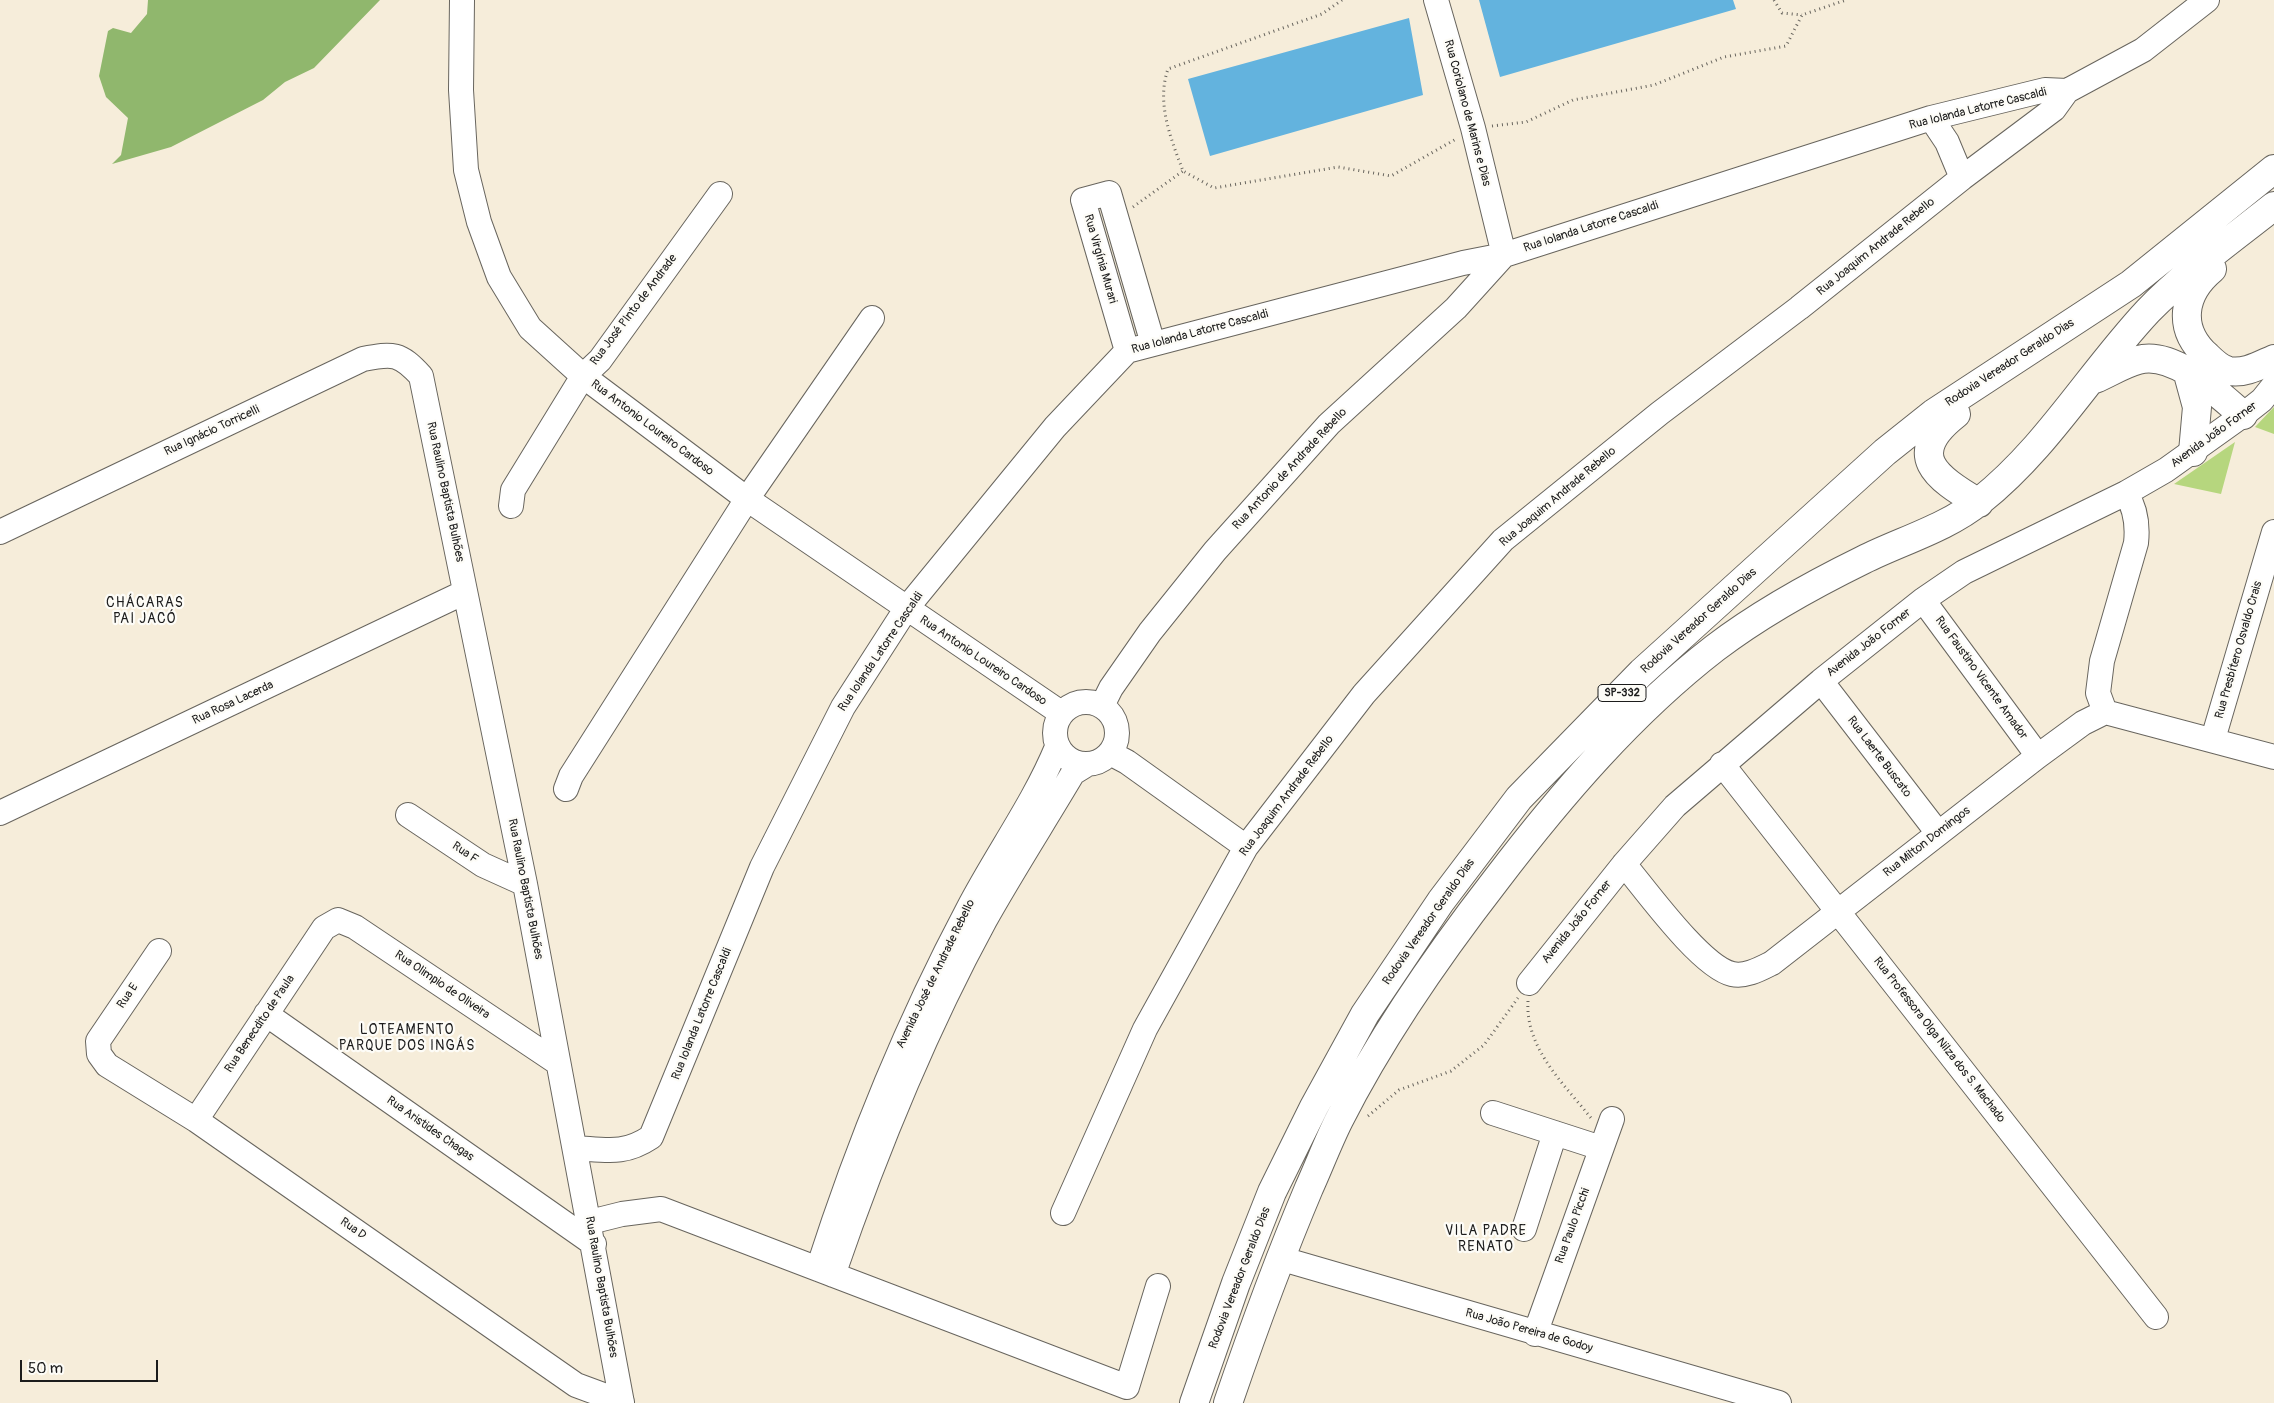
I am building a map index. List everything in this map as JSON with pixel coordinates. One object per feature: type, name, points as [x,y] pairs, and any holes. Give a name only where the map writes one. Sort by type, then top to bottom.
[{"type":"main road","name":"Rodovia Vereador Geraldo Dias","points":[[1194,1403],[1236,1283],[1272,1192],[1314,1107],[1365,1014],[1441,901],[1519,798],[1642,672],[1885,452],[1934,413],[2131,284],[2274,169]]},
{"type":"main road","name":"SP-332","points":[[1228,1403],[1279,1258],[1338,1121],[1391,1028],[1451,938],[1532,833],[1579,778],[1645,709],[1679,678],[1748,625],[1797,595],[1863,559],[1957,517],[1979,503],[2034,452],[2085,384],[2148,311],[2182,278],[2274,206]]},
{"type":"main road","points":[[2242,231],[2231,254],[2203,277],[2192,292],[2186,310],[2188,329],[2198,348],[2216,364],[2230,371],[2248,370],[2274,360]]},
{"type":"main road","points":[[2085,384],[2138,360],[2152,358],[2166,361],[2209,387],[2263,400]]},
{"type":"main road","points":[[2188,374],[2197,407],[2193,452]]},
{"type":"main road","points":[[1979,503],[1943,480],[1932,466],[1928,454],[1930,441],[1941,426],[1975,397],[1986,379]]},
{"type":"street","name":"Rua Antonio Loureiro Cardoso","points":[[462,0],[462,90],[466,170],[480,222],[499,277],[530,328],[583,376],[747,499],[906,610],[1061,713]]},
{"type":"street","name":"Rua Coriolano de Marins e Dias","points":[[1436,0],[1474,128],[1504,255]]},
{"type":"street","name":"Rua Joaquim Andrade Rebello","points":[[1064,1213],[1145,1029],[1246,847],[1364,694],[1503,540],[1660,413],[1800,308],[1962,178],[2054,108],[2067,91],[2143,50],[2207,0]]},
{"type":"street","name":"Rua Iolanda Latorre Cascaldi","points":[[576,1148],[616,1150],[635,1147],[651,1137],[762,867],[843,706],[906,610],[1054,427],[1127,351],[1464,263],[1504,255],[1931,118],[2045,90],[2067,91]]},
{"type":"street","points":[[1931,118],[1947,142],[1962,178]]},
{"type":"street","name":"Rua Virgínia Murari","points":[[1127,351],[1083,200],[1109,193],[1153,344]]},
{"type":"street","name":"Rua José PInto de Andrade","points":[[512,506],[513,490],[583,376],[600,360],[720,194]]},
{"type":"street","name":"Rua Antonio de Andrade Rebello","points":[[1102,706],[1111,688],[1150,632],[1214,551],[1328,424],[1456,308],[1504,255]]},
{"type":"street","points":[[566,788],[571,776],[747,499],[872,318]]},
{"type":"street","name":"Rua Ignácio Torricelli","points":[[0,532],[363,359],[387,355],[407,360],[421,376]]},
{"type":"street","name":"Rua Raulino Baptista Bulhões","points":[[421,376],[525,884],[592,1233],[622,1403]]},
{"type":"street","name":"Avenida João Forner","points":[[1529,983],[1624,864],[1676,806],[1722,764],[1821,681],[1923,600],[1964,572],[2126,493],[2193,452],[2263,400]]},
{"type":"street","points":[[2126,493],[2135,514],[2138,528],[2136,543],[2102,661],[2098,693],[2105,712],[2213,739],[2274,757]]},
{"type":"street","name":"Rua Presbítero Osvaldo Crais","points":[[2213,739],[2274,532]]},
{"type":"street","name":"Rua Rosa Lacerda","points":[[0,813],[465,592]]},
{"type":"street","name":"Rua Faustino Vicente Amador","points":[[1923,600],[2038,756]]},
{"type":"street","name":"Rua Laerte Buscato","points":[[1821,681],[1938,834]]},
{"type":"street","points":[[1085,702],[1102,706],[1109,712],[1116,728],[1117,737],[1110,753],[1095,763],[1086,765],[1069,760],[1057,747],[1054,729],[1061,713],[1068,707],[1085,702]]},
{"type":"street","name":"Rua Milton Domingos","points":[[1624,864],[1686,938],[1711,963],[1732,974],[1753,973],[1772,963],[2038,756],[2083,723],[2105,712]]},
{"type":"street","name":"Avenida José de Andrade Rebello","points":[[825,1272],[848,1178],[911,1020],[968,908],[1057,747]]},
{"type":"street","points":[[1110,753],[1127,762],[1246,847]]},
{"type":"street","name":"Rua Professora Olga Nilza dos S. Machado","points":[[1722,764],[2156,1317]]},
{"type":"street","name":"Avenida José de Andrade Rebello","points":[[825,1272],[860,1198],[929,1033],[985,920],[1072,773],[1086,765]]},
{"type":"street","name":"Rua F","points":[[408,815],[482,865],[525,884]]},
{"type":"street","name":"Rua Olimpio de Oliveira","points":[[324,928],[338,920],[356,927],[558,1063]]},
{"type":"street","name":"Rua Benecdito de Paula","points":[[196,1120],[324,928]]},
{"type":"street","name":"Rua E","points":[[98,1041],[159,951]]},
{"type":"street","name":"Rua Aristides Chagas","points":[[266,1014],[592,1233]]},
{"type":"street","name":"Rua D","points":[[98,1041],[98,1054],[107,1065],[196,1120],[576,1385],[622,1403]]},
{"type":"street","points":[[1493,1113],[1555,1133],[1606,1134]]},
{"type":"street","points":[[1524,1229],[1555,1133]]},
{"type":"street","name":"Rua Paulo Picchi","points":[[1535,1334],[1606,1134]]},
{"type":"street","points":[[592,1233],[622,1214],[661,1209],[1127,1387],[1158,1286]]},
{"type":"street","name":"Rua João Pereira de Godoy","points":[[1279,1258],[1535,1334],[1779,1403]]},
{"type":"path","points":[[1342,0],[1322,14],[1168,69],[1163,85],[1164,108],[1173,145],[1183,171],[1214,188],[1338,167],[1391,176],[1474,128],[1526,122],[1573,100],[1654,85],[1724,57],[1786,46],[1802,15]]},
{"type":"path","points":[[1774,0],[1782,12],[1802,15],[1846,0]]},
{"type":"path","points":[[1116,216],[1139,204],[1183,171]]},
{"type":"path","points":[[1366,1117],[1399,1090],[1451,1071],[1484,1045],[1529,983]]},
{"type":"path","points":[[1529,983],[1527,1012],[1538,1048],[1569,1093],[1606,1134]]},
{"type":"green space","points":[[148,0],[380,0],[314,68],[285,82],[263,100],[171,147],[112,164],[121,155],[128,118],[106,97],[99,76],[108,31],[113,28],[131,33],[147,14]]},
{"type":"green space","points":[[2274,407],[2274,434],[2255,427],[2272,409]]},
{"type":"green space","points":[[2235,442],[2221,494],[2174,484]]},
{"type":"water","points":[[1479,0],[1733,0],[1736,9],[1500,77]]},
{"type":"water","points":[[1409,18],[1423,95],[1210,156],[1188,79]]},
{"type":"district","name":"CHÁCARAS PAI JACÓ","points":[[145,612]]},
{"type":"district","name":"LOTEAMENTO PARQUE DOS INGÁS","points":[[407,1038]]},
{"type":"district","name":"VILA PADRE RENATO","points":[[1486,1240]]}]
